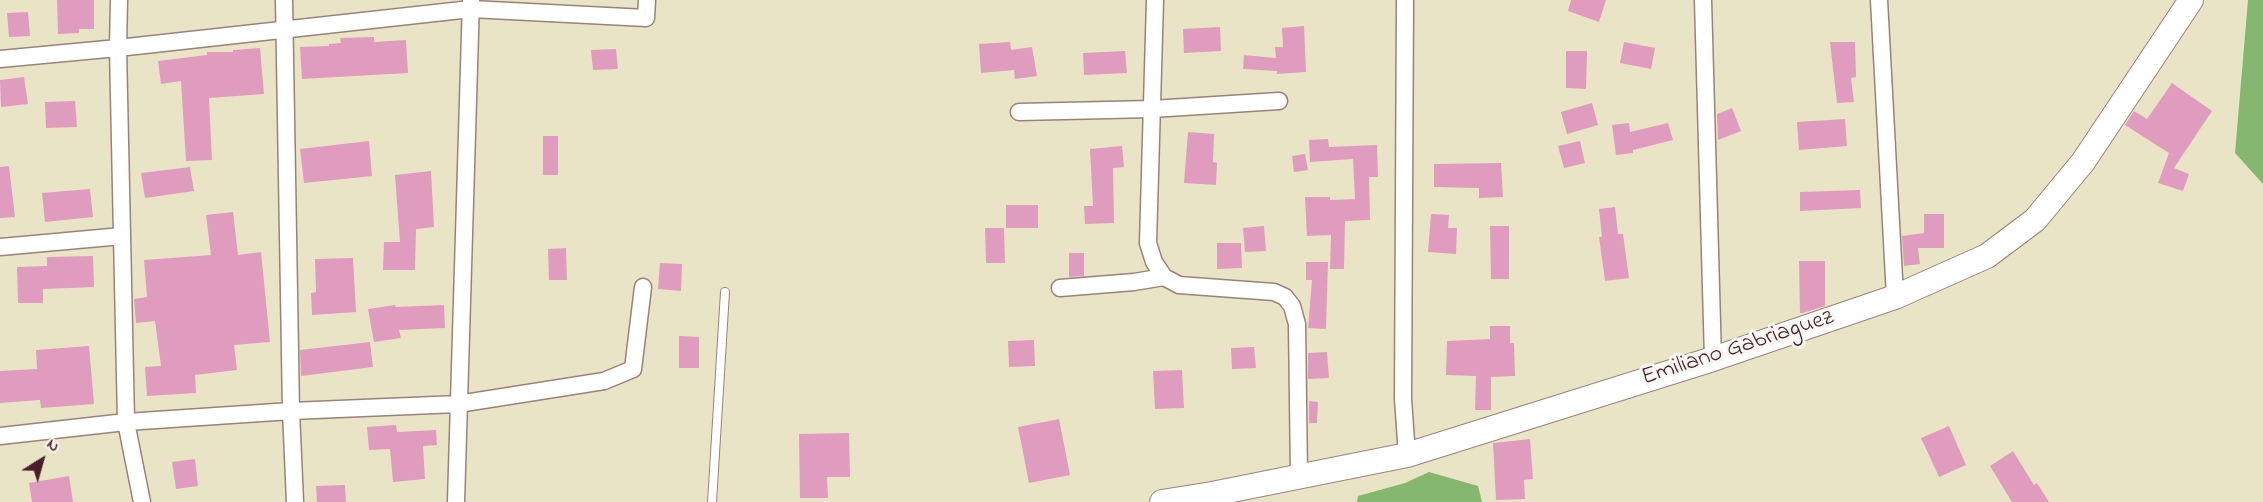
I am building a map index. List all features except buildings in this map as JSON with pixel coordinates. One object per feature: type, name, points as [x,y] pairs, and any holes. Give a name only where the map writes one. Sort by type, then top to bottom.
[{"type":"main road","name":"Emiliano Gabriaguez","points":[[1162,502],[1407,455],[1713,359],[1895,297],[1987,256],[2035,220],[2083,162],[2191,0]]},
{"type":"street","points":[[119,0],[126,422],[142,502]]},
{"type":"street","points":[[284,0],[291,411],[295,502]]},
{"type":"street","points":[[0,59],[284,30],[471,4],[646,18],[647,0]]},
{"type":"street","points":[[1155,0],[1148,243],[1154,262],[1164,277],[1179,285],[1274,291],[1285,297],[1292,306],[1297,324],[1299,476]]},
{"type":"street","points":[[1405,0],[1403,399],[1407,455]]},
{"type":"street","points":[[1703,0],[1713,359]]},
{"type":"street","points":[[1879,0],[1895,297]]},
{"type":"street","points":[[456,502],[471,4]]},
{"type":"street","points":[[1019,112],[1279,101]]},
{"type":"street","points":[[0,247],[122,236]]},
{"type":"street","points":[[1060,288],[1134,282],[1164,277]]},
{"type":"street","points":[[0,436],[126,422],[291,411],[458,404],[604,381],[633,369],[642,287]]},
{"type":"lane","points":[[712,502],[725,292]]},
{"type":"green space","points":[[2248,0],[2263,0],[2263,184],[2235,153]]},
{"type":"green space","points":[[1429,472],[1478,486],[1482,502],[1357,502],[1358,496],[1405,483]]}]
